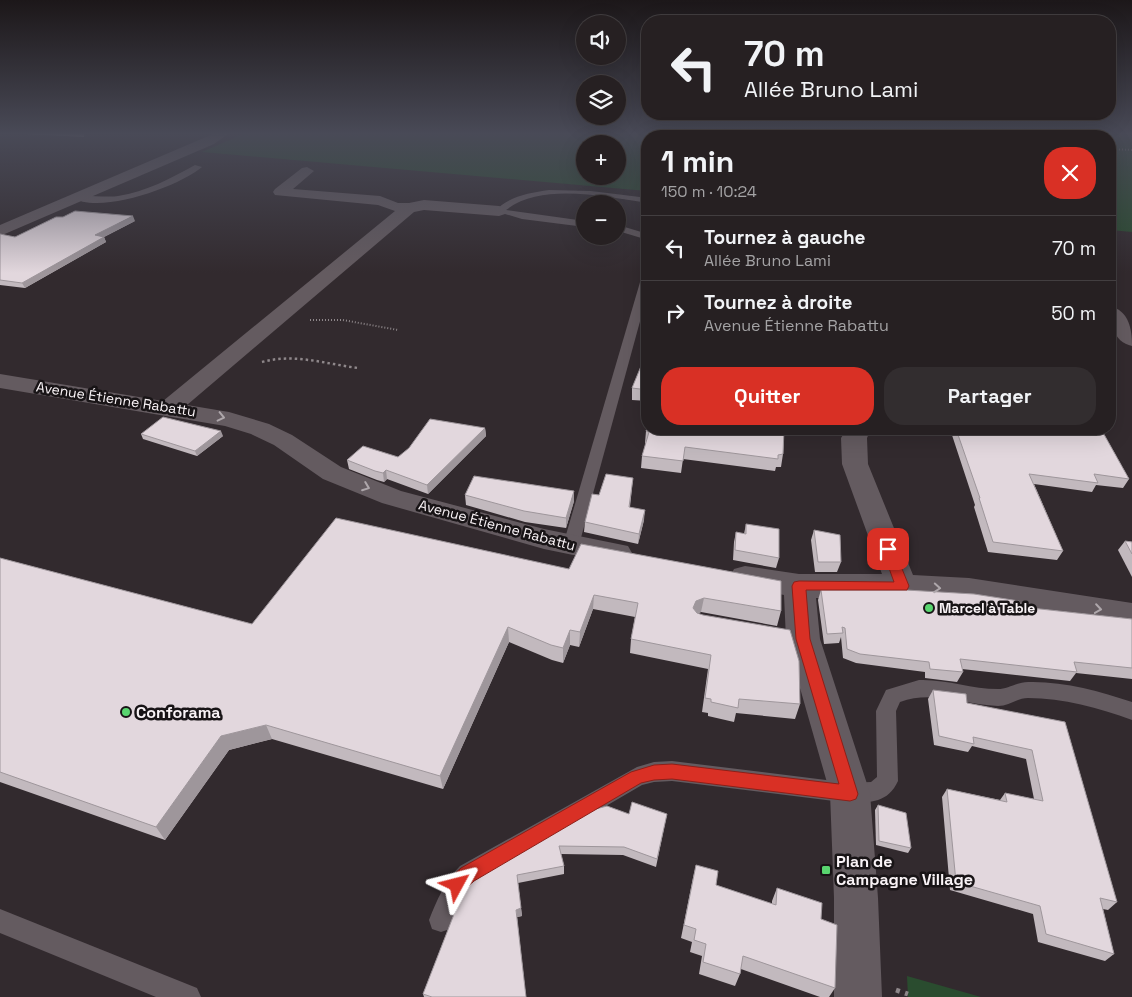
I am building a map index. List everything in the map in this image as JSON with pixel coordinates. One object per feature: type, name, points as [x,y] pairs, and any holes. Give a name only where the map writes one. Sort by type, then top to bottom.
[{"type":"street","points":[[0,232],[115,181]]},
{"type":"street","points":[[295,181],[280,192],[380,201],[396,207],[409,208],[424,205],[499,211]]},
{"type":"street","points":[[169,408],[409,208]]},
{"type":"street","points":[[1116,320],[1132,340]]},
{"type":"street","name":"Avenue Étienne Rabattu","points":[[0,381],[228,419],[260,429],[283,440],[332,473],[392,497],[544,539],[638,557]]},
{"type":"street","points":[[856,435],[854,438],[855,464],[902,586]]},
{"type":"street","points":[[723,572],[799,586],[902,586],[969,590],[1132,615]]},
{"type":"street","points":[[799,586],[794,637],[850,794],[856,898],[858,997]]},
{"type":"lane","points":[[76,197],[105,201],[126,198],[147,193],[171,181]]},
{"type":"lane","points":[[499,211],[512,201],[534,194],[567,192],[641,200]]},
{"type":"lane","points":[[499,211],[576,223]]},
{"type":"lane","points":[[626,231],[641,236]]},
{"type":"lane","points":[[571,545],[641,297]]},
{"type":"lane","points":[[440,920],[457,885],[468,874],[637,777],[654,772],[672,771],[850,794],[876,792],[887,781],[886,712],[893,696],[910,689],[930,687],[978,696],[1002,697],[1024,690],[1048,690],[1110,703],[1132,711]]},
{"type":"lane","points":[[0,921],[188,997]]},
{"type":"path","points":[[307,321],[323,318],[398,330]]},
{"type":"path","points":[[260,363],[276,358],[358,368]]},
{"type":"green space","points":[[527,181],[576,181],[576,185]]},
{"type":"green space","points":[[626,181],[641,181],[641,190],[579,185],[626,185]]},
{"type":"green space","points":[[1116,181],[1132,181],[1132,232],[1116,231]]},
{"type":"green space","points":[[907,976],[981,997],[908,997]]},
{"type":"building","points":[[75,211],[133,216],[95,235],[104,237],[22,283],[0,280],[0,234],[15,237],[56,217],[63,217]]},
{"type":"building","points":[[641,366],[641,389],[632,388]]},
{"type":"building","points":[[163,417],[221,431],[195,451],[141,434]]},
{"type":"building","points":[[430,419],[485,428],[427,485],[386,470],[383,473],[375,471],[347,460],[363,446],[398,457],[409,448]]},
{"type":"building","points":[[648,435],[784,435],[783,454],[778,455],[778,459],[685,447],[683,461],[642,456]]},
{"type":"building","points":[[958,435],[1104,435],[1129,479],[1094,474],[1098,483],[1029,474],[1063,551],[993,542]]},
{"type":"building","points":[[606,474],[633,478],[629,507],[645,510],[639,534],[585,522],[592,494],[599,495]]},
{"type":"building","points":[[474,476],[574,491],[566,518],[524,511],[465,495]]},
{"type":"building","points":[[336,518],[569,569],[581,544],[781,581],[781,611],[704,598],[696,601],[693,608],[697,613],[703,615],[790,630],[799,661],[800,704],[739,699],[738,708],[711,702],[711,699],[705,698],[711,655],[631,639],[638,603],[594,595],[580,632],[570,630],[563,648],[508,627],[440,776],[266,725],[221,736],[156,827],[0,772],[0,558],[252,624]]},
{"type":"building","points":[[746,524],[779,529],[779,558],[735,550],[736,532],[746,534]]},
{"type":"building","points":[[814,530],[840,535],[841,562],[818,562]]},
{"type":"building","points":[[1125,541],[1132,542],[1132,554]]},
{"type":"building","points":[[821,590],[906,590],[974,594],[1019,601],[1022,607],[1132,619],[1132,668],[1074,662],[1077,672],[960,659],[963,672],[930,669],[929,662],[860,654],[847,649],[845,628],[842,627],[843,633],[827,634]]},
{"type":"building","points":[[933,690],[966,694],[967,703],[1065,722],[1117,902],[1100,898],[1114,954],[1046,934],[1040,906],[956,882],[947,789],[1007,802],[1005,793],[1043,801],[1032,750],[973,737],[974,744],[939,736]]},
{"type":"building","points":[[632,802],[667,814],[657,859],[624,847],[559,846],[564,866],[517,875],[521,908],[516,910],[526,997],[432,997],[423,994],[465,886],[476,876],[588,811],[607,806],[629,814]]},
{"type":"building","points":[[878,805],[906,813],[911,848],[879,841]]},
{"type":"building","points":[[696,865],[718,871],[716,885],[776,905],[777,888],[822,903],[821,919],[837,925],[835,988],[743,956],[740,974],[703,962],[706,944],[694,940],[696,929],[684,925]]},
{"type":"place","name":"Marcel à Table","points":[[929,608]]},
{"type":"place","name":"Conforama","points":[[126,712]]},
{"type":"place","name":"Plan de Campagne Village","points":[[826,870]]},
{"type":"route","points":[[457,885],[468,874],[637,777],[654,772],[672,771],[850,794],[803,639],[799,586],[902,586],[888,549]]}]
